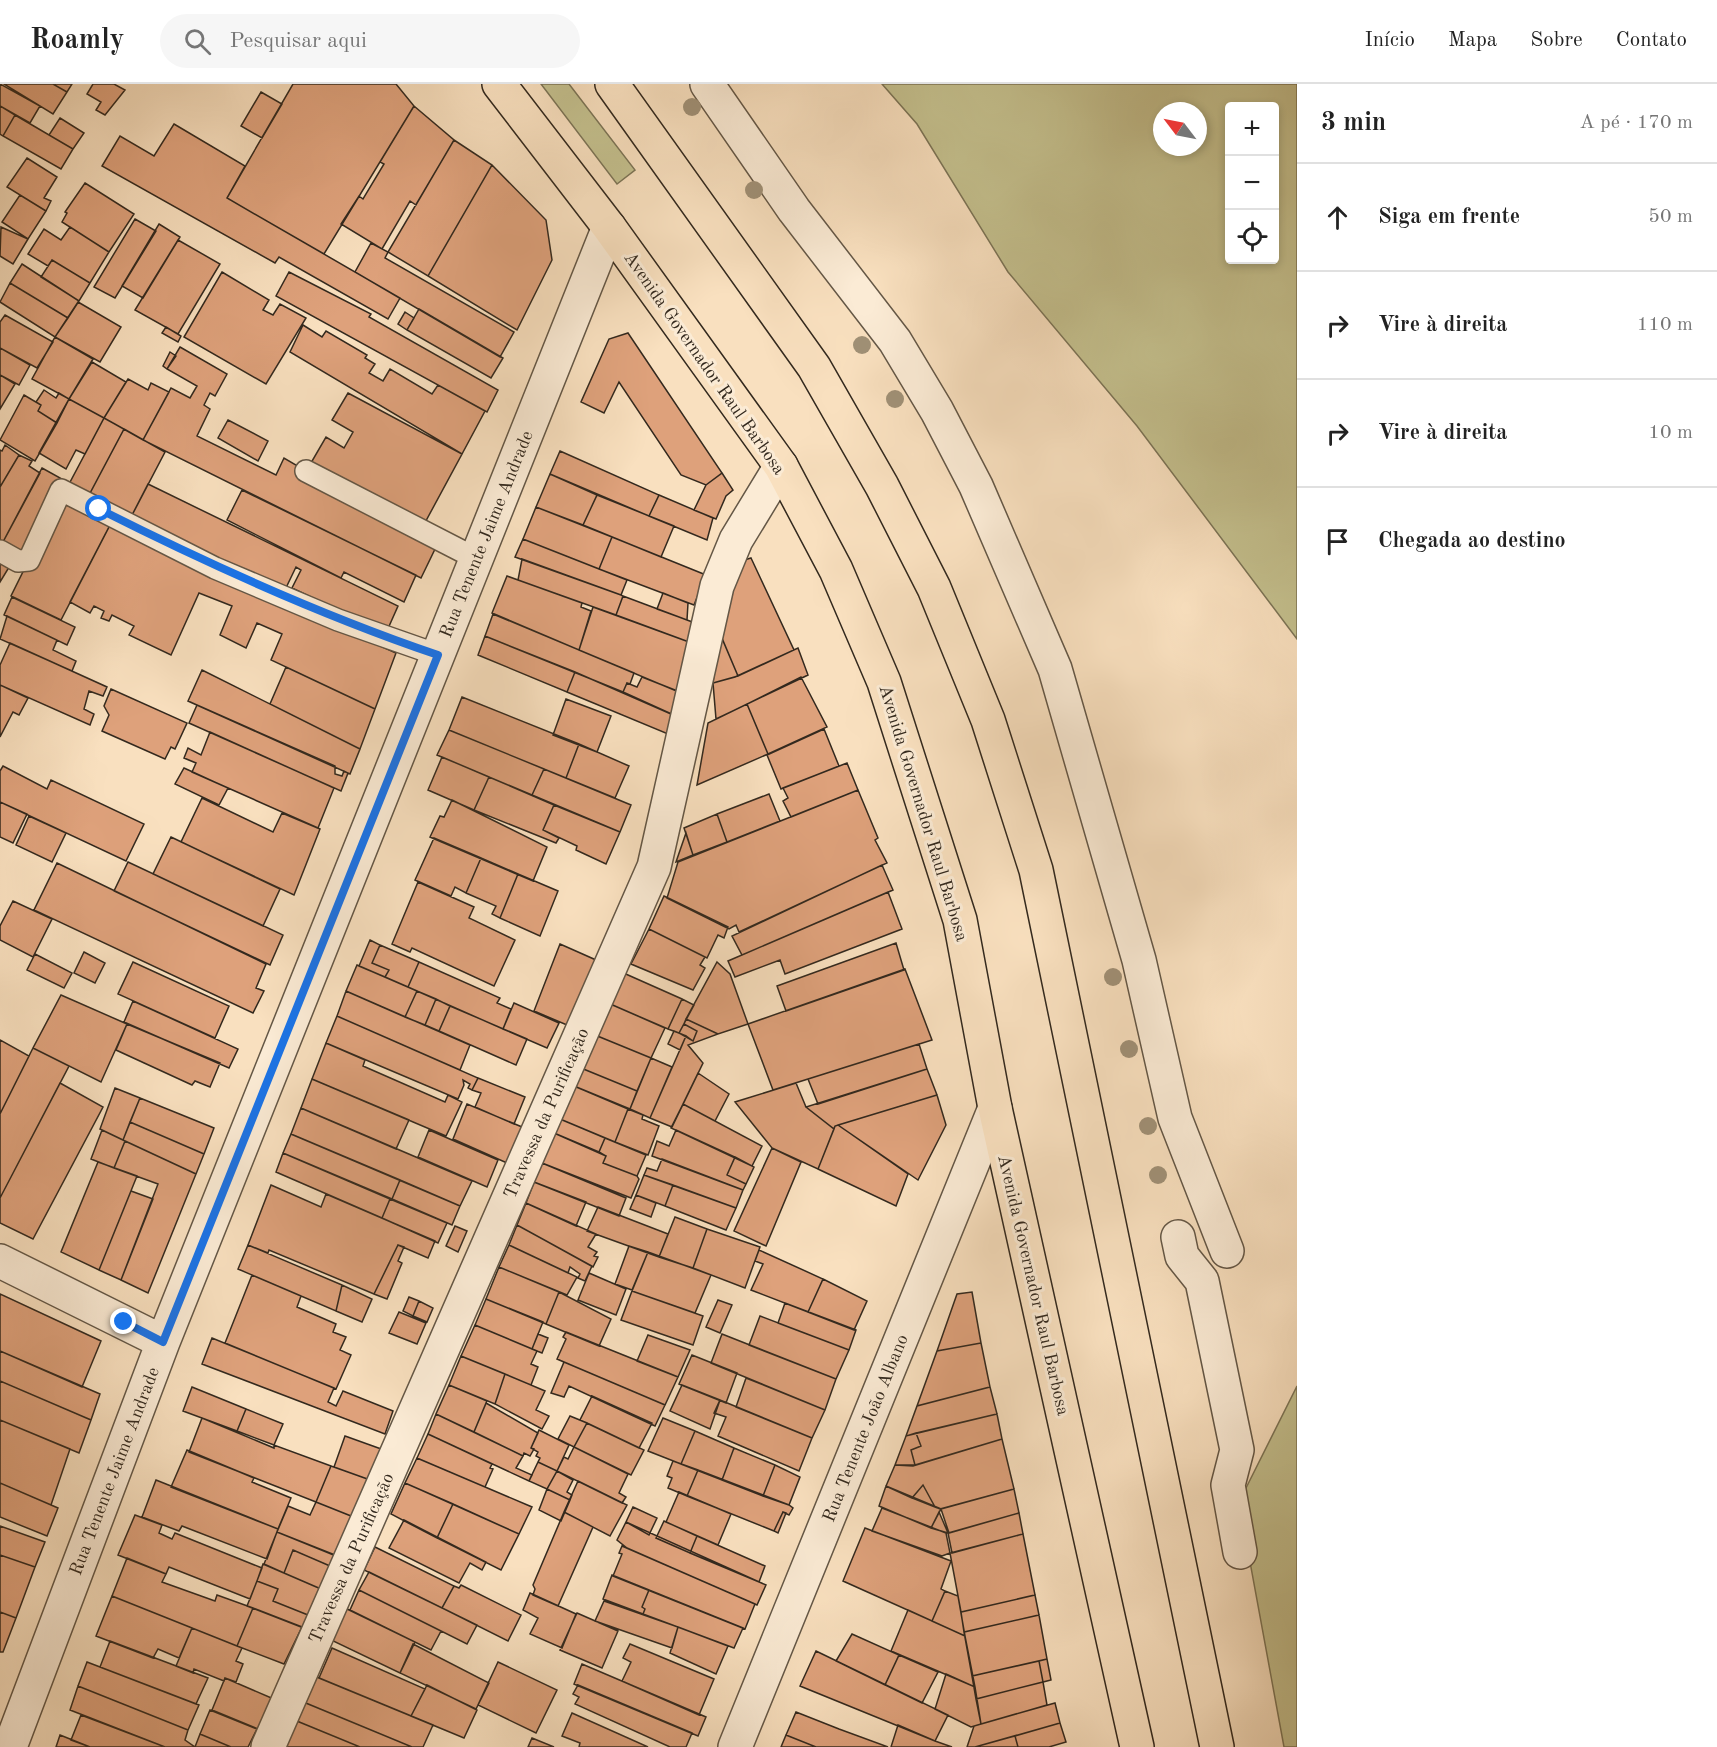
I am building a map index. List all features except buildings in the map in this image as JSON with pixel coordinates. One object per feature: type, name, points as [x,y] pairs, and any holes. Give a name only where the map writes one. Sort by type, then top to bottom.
[{"type":"highway","name":"Avenida Governador Raul Barbosa","points":[[499,84],[609,227],[781,466],[836,570],[884,682],[960,920],[995,1108],[1137,1747]]},
{"type":"highway","points":[[612,84],[814,367],[882,486],[934,588],[988,720],[1036,870],[1216,1747]]},
{"type":"street","points":[[707,84],[794,210],[895,341],[937,411],[985,505],[1055,669],[1138,960],[1175,1118],[1227,1251]]},
{"type":"street","name":"Rua Tenente Jaime Andrade","points":[[10,1747],[163,1342],[609,227]]},
{"type":"street","name":"Travessa da Purificação","points":[[268,1747],[654,867],[717,586],[736,540],[781,466]]},
{"type":"street","name":"Rua Tenente João Albano","points":[[735,1747],[995,1108]]},
{"type":"street","points":[[1178,1237],[1182,1256],[1202,1281],[1238,1450],[1228,1485],[1240,1552]]},
{"type":"street","points":[[0,1262],[163,1342]]},
{"type":"lane","points":[[306,471],[477,559]]},
{"type":"lane","points":[[0,551],[18,561],[29,560],[61,490],[215,568],[338,620],[438,655]]},
{"type":"shaded area","points":[[541,84],[569,84],[635,170],[617,184]]},
{"type":"shaded area","points":[[882,84],[1297,84],[1297,639],[1137,426],[1008,272],[917,124]]},
{"type":"shaded area","points":[[1297,1386],[1297,1747],[1284,1747],[1239,1502]]},
{"type":"route","points":[[99,509],[215,568],[338,620],[438,655],[163,1342],[124,1322]]}]
